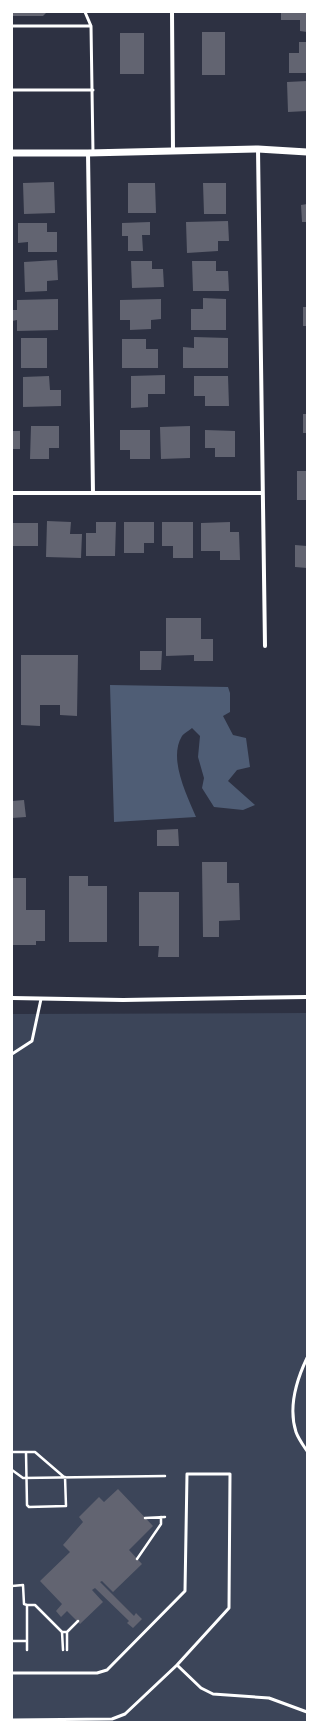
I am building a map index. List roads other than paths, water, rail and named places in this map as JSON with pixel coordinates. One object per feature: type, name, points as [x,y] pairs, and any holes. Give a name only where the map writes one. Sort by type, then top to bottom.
[{"type":"street","points":[[172,12],[174,152]]},
{"type":"street","points":[[258,149],[265,646]]},
{"type":"street","points":[[12,153],[174,152],[258,149],[307,152]]},
{"type":"street","points":[[90,153],[93,493]]},
{"type":"street","points":[[12,492],[262,493]]},
{"type":"street","points":[[12,998],[123,1000],[307,997]]},
{"type":"lane","points":[[85,12],[91,26],[93,90],[90,153]]},
{"type":"lane","points":[[12,26],[91,26]]},
{"type":"lane","points":[[12,90],[93,90]]},
{"type":"lane","points":[[12,1054],[32,1041],[41,999]]},
{"type":"lane","points":[[307,1358],[298,1377],[292,1409],[296,1432],[307,1451]]},
{"type":"lane","points":[[12,1673],[96,1673],[107,1670],[185,1592],[187,1474],[230,1474],[229,1608],[177,1665],[125,1714],[119,1717],[100,1719],[12,1720]]},
{"type":"lane","points":[[177,1665],[201,1688],[213,1694],[269,1698],[307,1712]]}]
